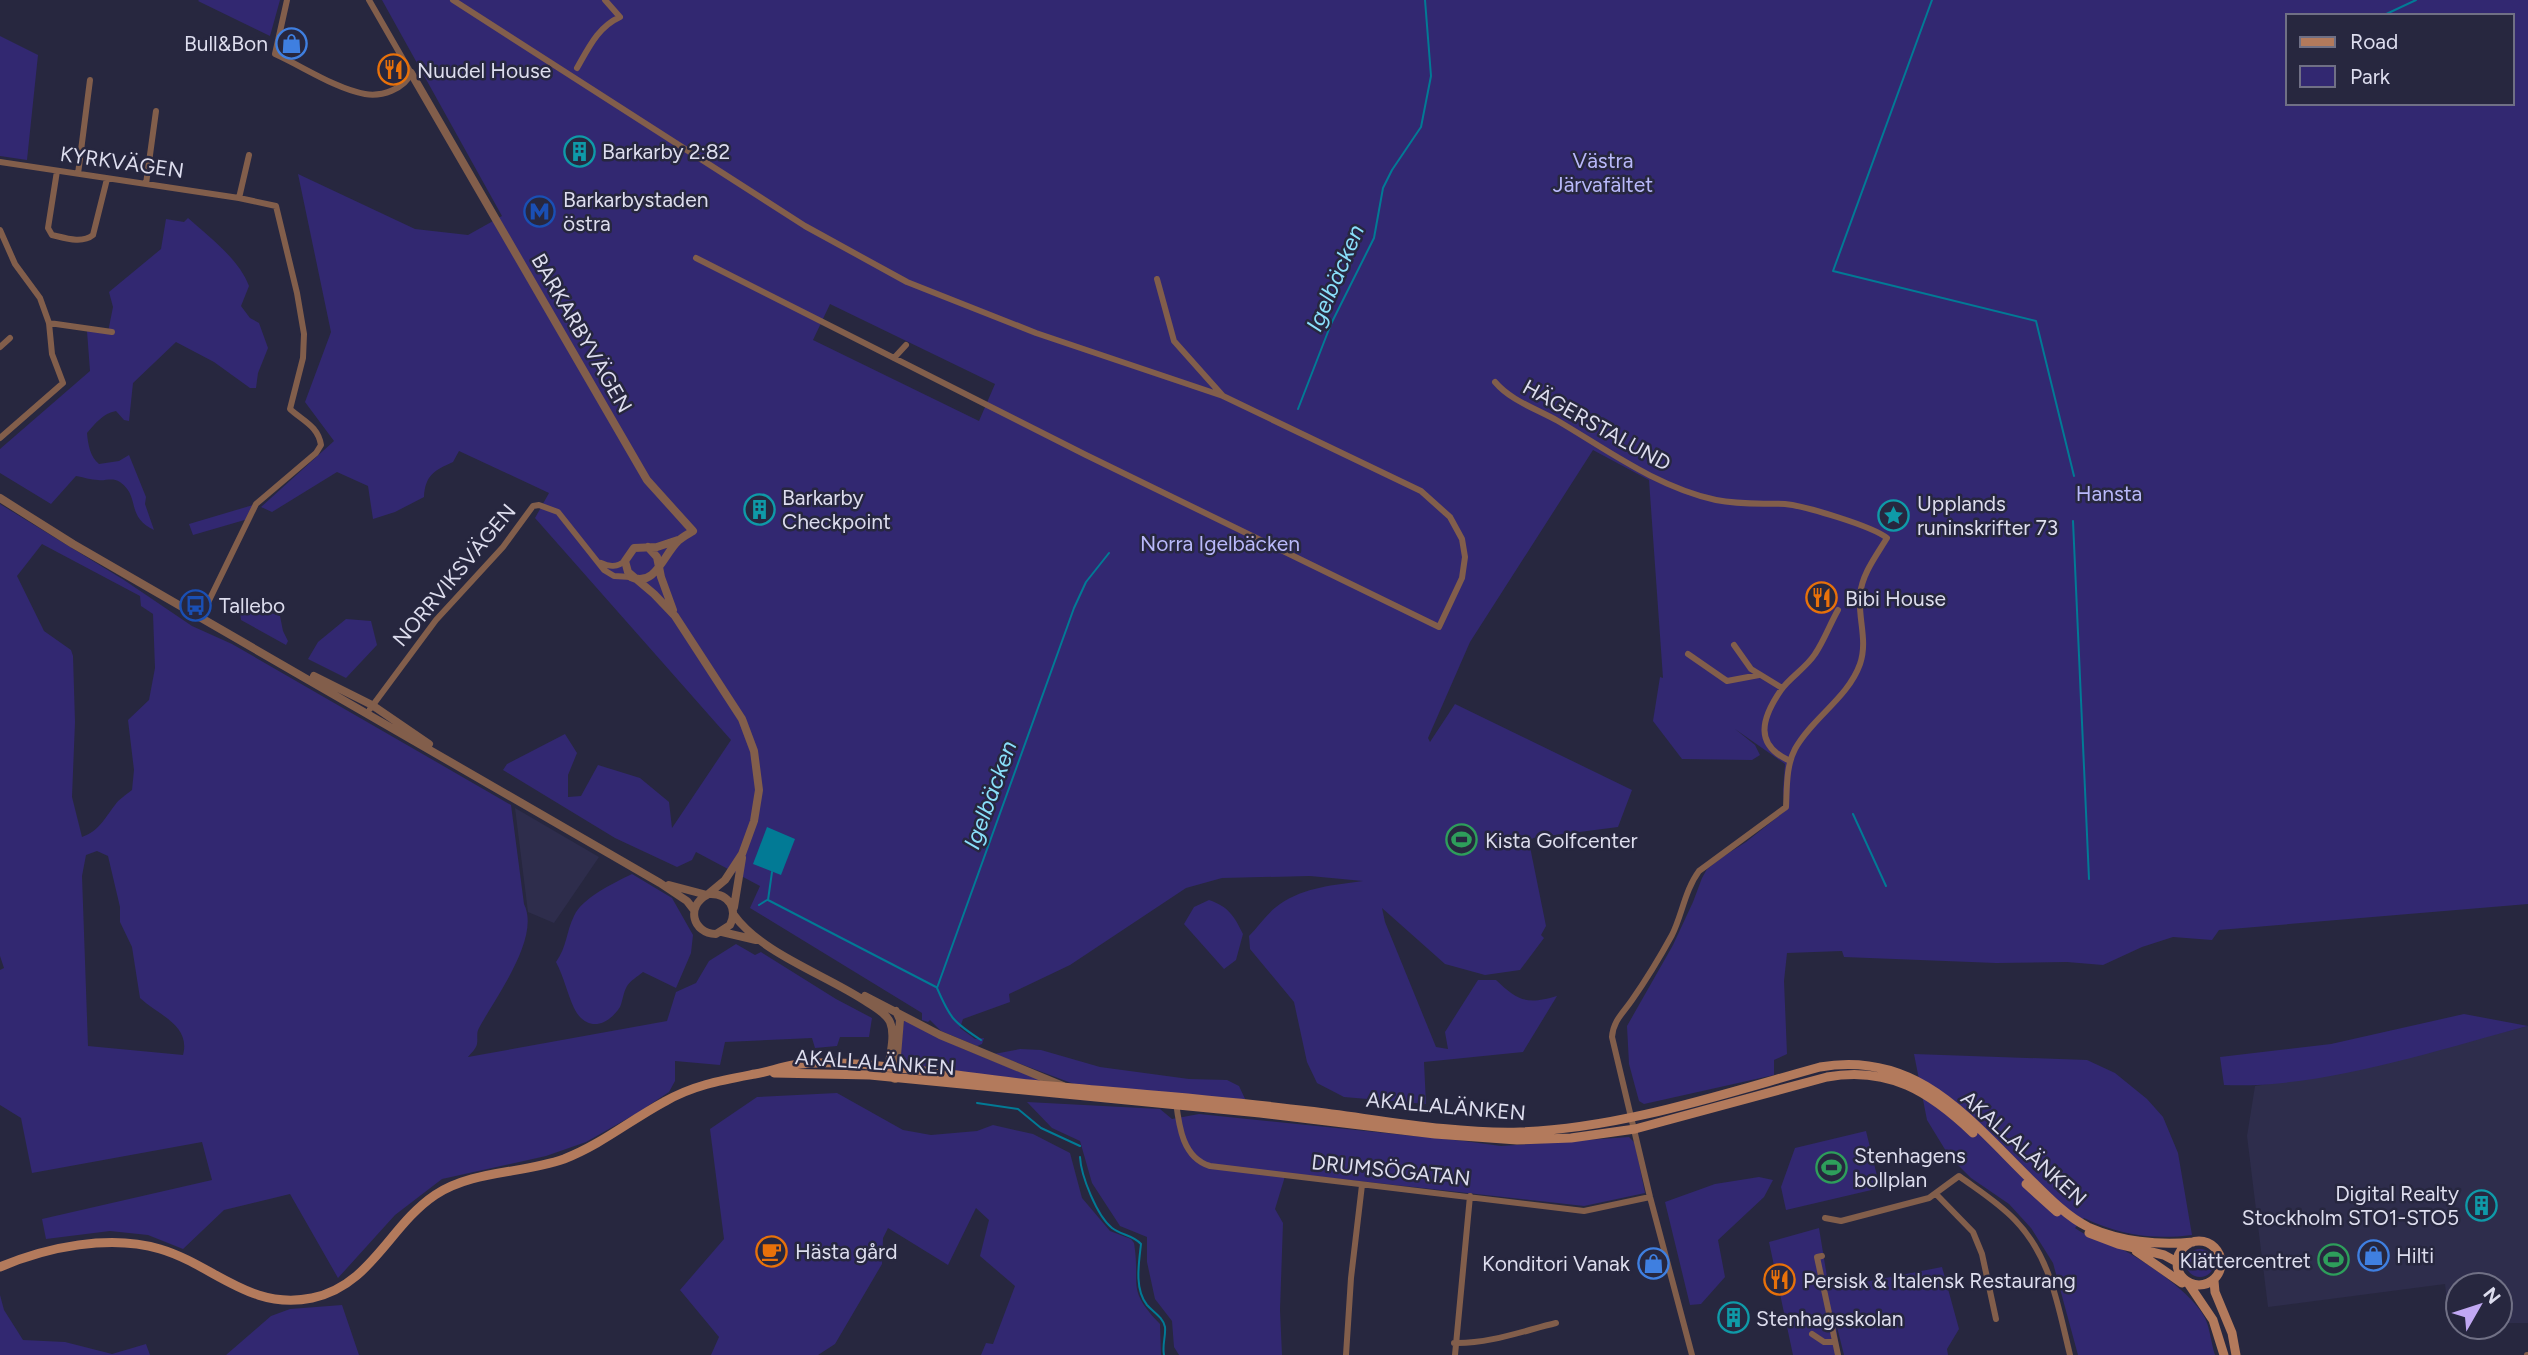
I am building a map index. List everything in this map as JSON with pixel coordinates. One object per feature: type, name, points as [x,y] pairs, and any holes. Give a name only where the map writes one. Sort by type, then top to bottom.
[{"type":"main road","name":"AKALLALÄNKEN","points":[[0,1267],[17,1260],[77,1246],[107,1243],[140,1245],[161,1249],[184,1259],[255,1296],[297,1300],[323,1295],[338,1289],[362,1273],[419,1208],[438,1193],[467,1181],[572,1156],[607,1139],[674,1096],[710,1082],[792,1065],[821,1063],[892,1067],[1497,1139],[1571,1138],[1635,1129],[1827,1077],[1857,1074],[1885,1077],[1915,1087],[1935,1099],[2064,1218],[2089,1234],[2131,1248],[2154,1252],[2177,1262]]},
{"type":"main road","name":"AKALLALÄNKEN","points":[[759,1073],[831,1073],[1176,1101],[1495,1132],[1547,1130],[1632,1118],[1820,1066],[1851,1063],[1880,1066],[1911,1076],[1959,1111],[2062,1209],[2086,1226],[2118,1237],[2148,1242],[2193,1242]]},
{"type":"main road","points":[[2188,1283],[2201,1286],[2214,1281],[2218,1276],[2222,1264],[2218,1251],[2209,1243],[2193,1242],[2182,1249],[2177,1262],[2179,1274],[2213,1320],[2224,1355]]},
{"type":"main road","points":[[2131,1248],[2161,1266],[2196,1295]]},
{"type":"main road","points":[[2214,1281],[2215,1292],[2232,1333],[2236,1355]]},
{"type":"street","points":[[287,0],[275,54],[344,87],[366,94],[400,87],[411,73]]},
{"type":"street","name":"BARKARBYVÄGEN","points":[[370,0],[647,480],[692,531],[678,540]]},
{"type":"street","points":[[453,0],[805,226],[907,282],[1036,333],[1223,396],[1421,491],[1450,517],[1462,539],[1465,557],[1462,578],[1439,627],[1110,467],[696,258]]},
{"type":"street","points":[[577,68],[595,37],[609,22],[620,17],[605,0]]},
{"type":"street","points":[[78,174],[90,80]]},
{"type":"street","points":[[146,184],[156,111]]},
{"type":"street","points":[[239,198],[249,155]]},
{"type":"street","name":"KYRKVÄGEN","points":[[0,162],[276,206],[298,293],[304,334],[303,358],[290,409],[315,429],[321,445],[316,453],[256,504],[201,617]]},
{"type":"street","points":[[57,171],[48,228],[52,235],[84,240],[90,238],[97,212],[103,203],[107,179]]},
{"type":"street","points":[[0,230],[15,264],[40,298],[49,323],[52,354],[63,383],[0,438]]},
{"type":"street","points":[[1157,279],[1174,341],[1223,396]]},
{"type":"street","points":[[49,323],[112,332]]},
{"type":"street","points":[[0,347],[10,338]]},
{"type":"street","points":[[894,358],[906,345]]},
{"type":"street","name":"HÄGERSTALUND","points":[[1495,382],[1513,398],[1662,482],[1713,499],[1746,505],[1795,506],[1869,528],[1886,538],[1862,585],[1860,597],[1864,643],[1857,671],[1802,739],[1790,761],[1786,807],[1699,871],[1691,883],[1672,934],[1631,1002],[1615,1023],[1612,1038],[1692,1355]]},
{"type":"street","points":[[0,498],[73,544],[260,651],[327,689],[370,709],[417,742],[660,883],[687,901],[694,910]]},
{"type":"street","name":"NORRVIKSVÄGEN","points":[[370,709],[436,620],[510,538],[533,506],[540,505],[558,512],[604,570],[614,576],[631,577],[654,594],[675,616],[737,711],[752,741],[759,790],[754,821],[742,854],[734,913]]},
{"type":"street","points":[[599,562],[608,566],[619,565],[634,548],[678,540]]},
{"type":"street","points":[[625,561],[631,577],[647,579],[678,540]]},
{"type":"street","name":"NORRVIKSVÄGEN","points":[[646,547],[657,556],[658,567],[675,616]]},
{"type":"street","points":[[1790,761],[1776,755],[1764,740],[1764,728],[1782,688],[1815,655],[1838,610]]},
{"type":"street","points":[[1734,645],[1745,662],[1759,675],[1782,688]]},
{"type":"street","points":[[260,651],[370,709],[474,774]]},
{"type":"street","points":[[1688,654],[1727,681],[1759,675]]},
{"type":"street","points":[[327,689],[391,731],[417,742]]},
{"type":"street","name":"NORRVIKSVÄGEN","points":[[709,894],[725,880],[742,854]]},
{"type":"street","points":[[660,883],[717,894],[728,899],[746,929],[763,943]]},
{"type":"street","points":[[709,894],[698,901],[694,910],[699,928],[710,933],[741,935],[763,943],[848,990],[889,1020],[892,1031],[892,1067]]},
{"type":"street","points":[[722,932],[730,925],[734,913]]},
{"type":"street","points":[[848,990],[984,1055],[1069,1088]]},
{"type":"street","points":[[891,1078],[900,1020],[896,1011]]},
{"type":"street","name":"DRUMSÖGATAN","points":[[1176,1101],[1188,1151],[1204,1164],[1584,1211],[1650,1197]]},
{"type":"street","points":[[1825,1218],[1841,1221],[1936,1194],[1959,1176],[2002,1207],[2034,1242],[2046,1264],[2070,1355]]},
{"type":"street","points":[[1346,1355],[1351,1278],[1362,1185]]},
{"type":"street","points":[[1936,1194],[1973,1232],[1982,1254],[1996,1319]]},
{"type":"street","points":[[1455,1355],[1454,1343],[1470,1196]]},
{"type":"street","points":[[1822,1256],[1817,1257],[1838,1355]]},
{"type":"street","points":[[1454,1343],[1503,1337],[1556,1323]]},
{"type":"street","points":[[1812,1334],[1824,1342],[1835,1342]]},
{"type":"shaded area","points":[[515,808],[599,857],[554,923],[528,912]]},
{"type":"shaded area","points":[[2528,1026],[2528,1323],[2514,1323],[2514,1271],[2444,1271],[2444,1284],[2268,1307],[2247,1136],[2255,1086],[2352,1071]]},
{"type":"green space","points":[[199,0],[280,0],[270,36]]},
{"type":"green space","points":[[382,0],[2528,0],[2528,904],[2219,930],[2212,940],[2173,937],[2142,947],[2103,965],[1844,957],[1842,951],[1787,953],[1784,981],[1787,1054],[1774,1060],[1774,1075],[1644,1104],[1639,1101],[1629,1064],[1627,1026],[1673,945],[1707,869],[1785,811],[1785,764],[1735,729],[1755,745],[1760,755],[1752,760],[1682,759],[1653,721],[1660,677],[1663,678],[1649,480],[1593,450],[1470,642],[1428,738],[1430,742],[1455,704],[1632,790],[1618,827],[1533,838],[1529,842],[1546,926],[1541,935],[1544,938],[1520,970],[1485,975],[1445,964],[1382,908],[1385,922],[1436,1047],[1448,1049],[1445,1032],[1478,980],[1496,980],[1511,993],[1524,999],[1538,1000],[1557,996],[1523,1052],[1424,1062],[1426,1104],[1344,1097],[1317,1083],[1307,1062],[1294,1002],[1250,949],[1249,936],[1272,911],[1290,898],[1320,888],[1363,881],[1310,876],[1222,878],[1186,888],[1070,965],[1009,994],[1010,1002],[963,1019],[960,1028],[975,1039],[984,1038],[982,1044],[977,1046],[941,1031],[930,1020],[922,1020],[922,1013],[750,908],[760,886],[696,852],[692,860],[677,867],[615,838],[503,770],[507,764],[565,734],[577,753],[568,775],[568,797],[581,796],[598,765],[640,778],[669,802],[672,828],[731,740],[535,518],[549,493],[459,451],[453,462],[429,478],[424,497],[395,512],[373,519],[368,486],[337,472],[272,512],[261,507],[334,441],[305,402],[331,332],[298,174],[415,229],[468,235],[502,216]],"holes":[[[830,304],[995,384],[979,421],[813,340]]]},
{"type":"green space","points":[[0,36],[38,55],[27,160],[0,156]]},
{"type":"green space","points":[[188,218],[231,258],[249,286],[241,306],[250,318],[259,323],[268,348],[258,373],[256,388],[250,388],[214,362],[176,342],[133,383],[129,421],[124,420],[116,411],[111,412],[87,433],[92,454],[99,464],[119,461],[129,455],[146,497],[145,504],[154,530],[139,519],[130,494],[120,482],[114,480],[76,476],[51,504],[0,473],[0,449],[90,371],[87,331],[108,332],[113,307],[109,292],[161,249],[166,219],[184,222]]},
{"type":"green space","points":[[0,504],[124,580],[192,626],[232,644],[511,805],[528,918],[526,934],[514,968],[479,1028],[476,1046],[468,1057],[667,1021],[676,992],[696,983],[709,961],[736,944],[755,955],[761,952],[872,1018],[869,1037],[840,1037],[837,1046],[815,1048],[812,1038],[725,1042],[720,1065],[675,1061],[675,1081],[669,1092],[586,1142],[546,1156],[442,1179],[395,1215],[338,1278],[290,1194],[224,1210],[183,1249],[148,1235],[110,1231],[46,1239],[42,1219],[212,1180],[202,1142],[32,1173],[21,1118],[0,1105],[0,970],[4,968],[0,956]],"holes":[[[42,544],[140,596],[141,606],[153,614],[155,668],[149,700],[128,720],[134,770],[132,790],[117,803],[97,828],[82,837],[72,797],[75,722],[73,656],[71,650],[44,631],[17,576]],[[97,851],[108,856],[120,907],[120,922],[132,947],[140,998],[178,1028],[184,1045],[183,1055],[88,1046],[82,876],[86,855]]]},
{"type":"green space","points":[[253,505],[248,519],[193,535],[189,524]]},
{"type":"green space","points":[[252,606],[280,616],[288,641],[286,645],[241,620],[240,611]]},
{"type":"green space","points":[[346,619],[371,621],[377,645],[346,678],[308,659],[318,642]]},
{"type":"green space","points":[[632,874],[672,898],[693,935],[691,953],[676,988],[643,972],[627,986],[615,1014],[603,1022],[590,1024],[579,1016],[574,1008],[556,962],[578,909],[600,891]]},
{"type":"green space","points":[[1209,900],[1230,913],[1243,934],[1236,960],[1224,969],[1184,924],[1194,907]]},
{"type":"green space","points":[[2464,1014],[2528,1026],[2338,1075],[2261,1085],[2224,1085],[2220,1057],[2331,1044]]},
{"type":"green space","points":[[904,1020],[1043,1083],[902,1063],[900,1055]]},
{"type":"green space","points":[[1020,1049],[1041,1050],[1100,1067],[1189,1079],[1227,1080],[1239,1086],[1246,1101],[1074,1084],[994,1054]]},
{"type":"green space","points":[[1914,1054],[2087,1060],[2115,1073],[2147,1099],[2163,1117],[2178,1153],[2192,1235],[2136,1235],[2110,1229],[2084,1218],[2075,1228],[2126,1251],[2178,1287],[2205,1318],[2215,1355],[2078,1355],[2053,1263],[2031,1228],[2009,1204],[1971,1178],[1949,1156],[1927,1120]]},
{"type":"green space","points":[[837,1093],[903,1130],[931,1135],[977,1131],[993,1125],[1033,1134],[1070,1153],[1082,1198],[1110,1231],[1131,1239],[1134,1243],[1136,1286],[1142,1302],[1160,1324],[1161,1355],[981,1355],[986,1343],[993,1344],[1015,1286],[980,1256],[989,1220],[976,1208],[948,1265],[888,1228],[883,1238],[882,1264],[835,1344],[818,1355],[711,1355],[719,1337],[680,1290],[724,1239],[710,1129],[757,1097]]},
{"type":"green space","points":[[1027,1102],[1160,1109],[1172,1119],[1199,1114],[1501,1146],[1629,1137],[1635,1143],[1645,1193],[1584,1206],[1286,1173],[1275,1209],[1283,1223],[1280,1310],[1282,1355],[1179,1355],[1174,1347],[1172,1321],[1155,1299],[1147,1262],[1147,1237],[1120,1226],[1092,1183],[1080,1141],[1052,1128]]},
{"type":"green space","name":"Stenhagens bollplan","points":[[1866,1131],[1880,1188],[1786,1210],[1781,1187],[1795,1148]]},
{"type":"green space","points":[[1759,1177],[1773,1180],[1764,1197],[1718,1240],[1725,1277],[1701,1304],[1690,1305],[1665,1202],[1715,1184]]},
{"type":"green space","points":[[1819,1228],[1829,1289],[1942,1267],[1959,1329],[1947,1349],[1948,1355],[1844,1355],[1835,1319],[1840,1355],[1793,1355],[1769,1242]]},
{"type":"green space","points":[[2200,1249],[2210,1253],[2214,1263],[2210,1273],[2200,1277],[2190,1273],[2186,1263],[2190,1253]]},
{"type":"green space","points":[[0,1295],[4,1310],[23,1340],[65,1342],[112,1354],[146,1344],[150,1355],[0,1355]]},
{"type":"green space","points":[[342,1305],[359,1355],[226,1355],[271,1316],[290,1309]]},
{"type":"water","points":[[767,827],[795,839],[781,875],[753,864]]},
{"type":"waterway","name":"Igelbäcken","points":[[1298,409],[1331,324],[1374,238],[1383,188],[1421,127],[1431,76],[1425,0]]},
{"type":"waterway","points":[[1932,0],[1833,271],[2036,321],[2074,476]]},
{"type":"waterway","points":[[2386,14],[2416,0]]},
{"type":"waterway","points":[[2073,521],[2089,879]]},
{"type":"waterway","name":"Igelbäcken","points":[[981,1040],[953,1018],[937,988],[1074,608],[1086,582],[1109,553]]},
{"type":"waterway","points":[[1853,814],[1886,886]]},
{"type":"waterway","points":[[772,872],[768,900],[936,987]]},
{"type":"waterway","points":[[759,905],[767,900]]},
{"type":"waterway","name":"Igelbäcken","points":[[977,1103],[1018,1109],[1041,1128],[1080,1146]]},
{"type":"waterway","name":"Igelbäcken","points":[[1080,1157],[1087,1185],[1101,1215],[1112,1228],[1141,1244],[1138,1275],[1140,1291],[1147,1305],[1164,1323],[1164,1355]]},
{"type":"place","name":"Bull&Bon","points":[[291,43]]},
{"type":"place","name":"Nuudel House","points":[[394,70]]},
{"type":"place","name":"Barkarby 2:82","points":[[579,151]]},
{"type":"place","name":"Barkarbystaden östra","points":[[540,211]]},
{"type":"place","name":"Barkarby Checkpoint","points":[[759,509]]},
{"type":"place","name":"Upplands runinskrifter 73","points":[[1894,515]]},
{"type":"place","name":"Bibi House","points":[[1822,598]]},
{"type":"place","name":"Tallebo","points":[[196,605]]},
{"type":"place","name":"Kista Golfcenter","points":[[1462,840]]},
{"type":"place","name":"Stenhagens bollplan","points":[[1831,1167]]},
{"type":"place","name":"Digital Realty Stockholm STO1-STO5","points":[[2482,1205]]},
{"type":"place","name":"Hästa gård","points":[[772,1251]]},
{"type":"place","name":"Hilti","points":[[2373,1255]]},
{"type":"place","name":"Klättercentret","points":[[2334,1260]]},
{"type":"place","name":"Konditori Vanak","points":[[1653,1263]]},
{"type":"place","name":"Persisk & Italensk Restaurang","points":[[1780,1280]]},
{"type":"place","name":"Stenhagsskolan","points":[[1733,1318]]},
{"type":"park label","name":"Västra Järvafältet","points":[[1603,172]]},
{"type":"park label","name":"Hansta","points":[[2109,493]]},
{"type":"park label","name":"Norra Igelbäcken","points":[[1220,543]]}]
